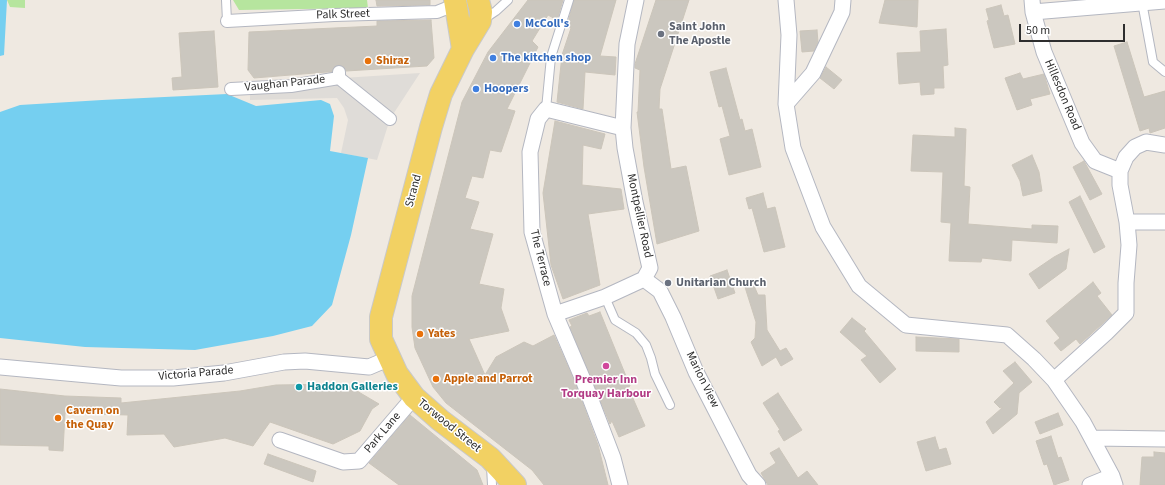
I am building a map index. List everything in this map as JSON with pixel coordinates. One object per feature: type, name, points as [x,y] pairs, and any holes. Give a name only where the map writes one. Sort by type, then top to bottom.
[{"type":"main road","name":"Strand","points":[[386,348],[381,317],[441,94],[463,49],[468,11]]},
{"type":"main road","points":[[463,49],[468,11]]},
{"type":"main road","name":"Torwood Street","points":[[386,348],[397,374],[414,397],[440,420],[490,458],[515,485]]},
{"type":"street","name":"Montpellier Road","points":[[636,0],[627,44],[622,128],[635,202],[650,268],[644,279]]},
{"type":"street","points":[[786,0],[789,34],[786,104],[793,148],[823,227],[859,286],[906,325],[1007,335],[1034,359],[1054,380],[1093,438],[1114,480],[1090,485]]},
{"type":"street","points":[[786,104],[813,73],[842,12],[843,0]]},
{"type":"street","points":[[1032,6],[1165,0]]},
{"type":"street","name":"Hillesdon Road","points":[[1032,6],[1044,52],[1082,143],[1095,162],[1120,171]]},
{"type":"street","name":"Palk Street","points":[[227,21],[334,15],[468,11]]},
{"type":"street","name":"Vaughan Parade","points":[[231,89],[291,86],[339,75],[390,119]]},
{"type":"street","points":[[546,109],[622,128]]},
{"type":"street","name":"The Terrace","points":[[546,109],[538,119],[530,152],[532,232],[555,314],[584,382],[613,458],[620,485]]},
{"type":"street","points":[[1054,380],[1126,313],[1125,293],[1128,222],[1120,185],[1120,171],[1126,157],[1135,147],[1146,142],[1165,145]]},
{"type":"street","points":[[1128,222],[1165,222]]},
{"type":"street","points":[[555,314],[609,295],[644,279]]},
{"type":"street","name":"Marion View","points":[[644,279],[660,290],[696,372],[749,475],[758,485]]},
{"type":"street","name":"Victoria Parade","points":[[0,367],[121,378],[173,378],[224,373],[284,362],[305,361],[369,368],[386,348]]},
{"type":"street","name":"Park Lane","points":[[280,440],[343,462],[359,461],[414,397]]},
{"type":"street","points":[[1093,438],[1165,438]]},
{"type":"lane","points":[[226,0],[227,21]]},
{"type":"lane","points":[[468,11],[496,11],[508,0]]},
{"type":"lane","name":"The Terrace","points":[[546,109],[551,57],[569,0]]},
{"type":"lane","points":[[1142,2],[1153,62],[1165,72]]},
{"type":"lane","points":[[609,295],[615,320],[636,333],[646,345],[655,374],[670,405]]},
{"type":"lane","points":[[490,458],[492,485]]},
{"type":"green space","points":[[7,0],[25,0],[25,8],[10,7]]},
{"type":"green space","points":[[233,0],[367,0],[368,8],[239,10]]},
{"type":"shaded area","points":[[420,73],[390,119],[377,160],[341,153],[348,120],[344,108],[337,98],[250,100],[250,84]]},
{"type":"water","points":[[0,0],[7,0],[4,55],[0,56]]},
{"type":"water","points":[[227,94],[256,106],[321,100],[330,104],[334,116],[330,151],[368,158],[351,235],[332,305],[312,326],[273,336],[195,350],[85,347],[0,338],[0,112],[20,105]]},
{"type":"building","points":[[376,0],[430,0],[430,5],[377,6]]},
{"type":"building","points":[[528,0],[563,0],[557,20],[548,15],[532,41],[538,47],[507,109],[515,111],[501,152],[490,150],[483,178],[472,176],[465,198],[479,202],[470,229],[493,234],[479,284],[504,289],[501,308],[509,331],[469,339],[485,375],[496,357],[524,342],[533,346],[554,335],[576,385],[598,445],[608,485],[544,485],[532,470],[446,403],[433,387],[415,348],[412,327],[412,296],[462,102],[488,52]]},
{"type":"building","points":[[574,0],[616,0],[600,56],[616,57],[615,75],[585,72],[583,109],[557,102],[562,55],[571,28],[567,26]]},
{"type":"building","points":[[656,0],[689,0],[660,89],[659,109],[662,109],[671,169],[686,166],[699,231],[657,244],[644,167],[637,112],[640,70],[635,68]]},
{"type":"building","points":[[885,0],[918,0],[917,27],[879,23]]},
{"type":"building","points":[[1001,5],[1004,16],[1008,15],[1015,44],[994,48],[987,21],[989,20],[986,9]]},
{"type":"building","points":[[431,20],[434,58],[427,66],[346,71],[343,66],[339,65],[333,68],[332,72],[254,78],[248,70],[249,32],[377,26],[377,21]]},
{"type":"building","points":[[946,29],[948,65],[943,66],[944,88],[934,88],[934,94],[921,95],[920,82],[899,84],[897,53],[921,52],[920,31]]},
{"type":"building","points":[[817,30],[818,42],[814,51],[802,52],[800,31]]},
{"type":"building","points":[[214,31],[218,87],[173,90],[172,78],[182,77],[179,33]]},
{"type":"building","points":[[1127,42],[1144,97],[1165,91],[1165,128],[1150,133],[1149,128],[1140,131],[1114,46]]},
{"type":"building","points":[[826,67],[842,80],[834,89],[820,78]]},
{"type":"building","points":[[726,68],[740,120],[742,119],[745,131],[752,129],[761,167],[729,175],[720,139],[730,136],[722,106],[719,107],[710,72]]},
{"type":"building","points":[[1020,73],[1023,79],[1044,74],[1050,94],[1030,99],[1032,105],[1017,110],[1005,78]]},
{"type":"building","points":[[555,121],[605,134],[601,149],[583,145],[582,185],[621,189],[624,209],[588,214],[600,285],[563,299],[551,265],[543,193]]},
{"type":"building","points":[[955,128],[966,129],[964,186],[970,187],[968,224],[1032,229],[1032,225],[1058,226],[1057,243],[1012,240],[1011,261],[982,258],[981,262],[949,261],[951,223],[941,222],[943,172],[911,171],[913,135],[955,137]]},
{"type":"building","points":[[1032,155],[1039,172],[1042,191],[1023,196],[1020,181],[1012,165]]},
{"type":"building","points":[[1084,161],[1102,194],[1090,200],[1073,167]]},
{"type":"building","points":[[763,193],[767,209],[775,207],[785,247],[764,252],[752,208],[749,209],[746,198]]},
{"type":"building","points":[[1080,196],[1105,247],[1094,253],[1069,202]]},
{"type":"building","points":[[1069,249],[1066,269],[1039,289],[1029,274]]},
{"type":"building","points":[[727,270],[735,293],[718,299],[710,276]]},
{"type":"building","points":[[752,281],[758,295],[765,295],[767,330],[780,351],[786,348],[793,359],[781,366],[776,357],[762,366],[751,342],[755,338],[756,322],[744,284]]},
{"type":"building","points":[[1093,282],[1101,293],[1097,296],[1112,315],[1080,344],[1076,339],[1061,351],[1054,343],[1060,338],[1046,321]]},
{"type":"building","name":"Premier Inn Torquay Harbour","points":[[600,312],[630,386],[628,387],[645,426],[619,437],[612,421],[610,424],[570,327],[572,326],[569,320],[587,313],[589,316]]},
{"type":"building","points":[[852,318],[866,329],[864,331],[896,369],[880,383],[861,360],[867,356],[840,332]]},
{"type":"building","points":[[916,337],[959,339],[959,352],[916,351]]},
{"type":"building","points":[[1015,362],[1032,382],[1019,393],[1017,414],[993,434],[986,422],[1002,408],[994,402],[1014,383],[1003,371]]},
{"type":"building","points":[[345,384],[379,404],[372,409],[360,431],[333,444],[270,422],[253,446],[225,438],[174,447],[164,434],[127,435],[128,415],[65,413],[63,451],[49,450],[49,446],[0,445],[0,389],[65,396],[121,398],[121,403],[240,391],[276,385]]},
{"type":"building","points":[[778,393],[802,430],[784,441],[778,431],[780,430],[763,403]]},
{"type":"building","points":[[1058,413],[1063,425],[1040,434],[1035,422]]},
{"type":"building","points":[[410,415],[477,470],[483,485],[399,485],[369,463]]},
{"type":"building","points":[[1051,436],[1058,458],[1061,457],[1069,480],[1054,485],[1047,464],[1044,465],[1036,441]]},
{"type":"building","points":[[935,437],[939,450],[946,448],[951,464],[926,471],[917,442]]},
{"type":"building","points":[[779,448],[798,478],[807,471],[818,485],[768,485],[761,473],[776,463],[770,453]]},
{"type":"building","points":[[1154,452],[1165,453],[1165,485],[1140,485],[1142,457],[1154,457]]},
{"type":"building","points":[[268,454],[316,471],[313,482],[264,464]]},
{"type":"place","name":"McColl's","points":[[517,24]]},
{"type":"place","name":"Saint John The Apostle","points":[[661,34]]},
{"type":"place","name":"The kitchen shop","points":[[493,58]]},
{"type":"place","name":"Shiraz","points":[[368,61]]},
{"type":"place","name":"Hoopers","points":[[476,89]]},
{"type":"place","name":"Unitarian Church","points":[[668,283]]},
{"type":"place","name":"Yates","points":[[420,334]]},
{"type":"place","name":"Premier Inn Torquay Harbour","points":[[606,366]]},
{"type":"place","name":"Apple and Parrot","points":[[436,379]]},
{"type":"place","name":"Haddon Galleries","points":[[299,387]]},
{"type":"place","name":"Cavern on the Quay","points":[[58,418]]}]
